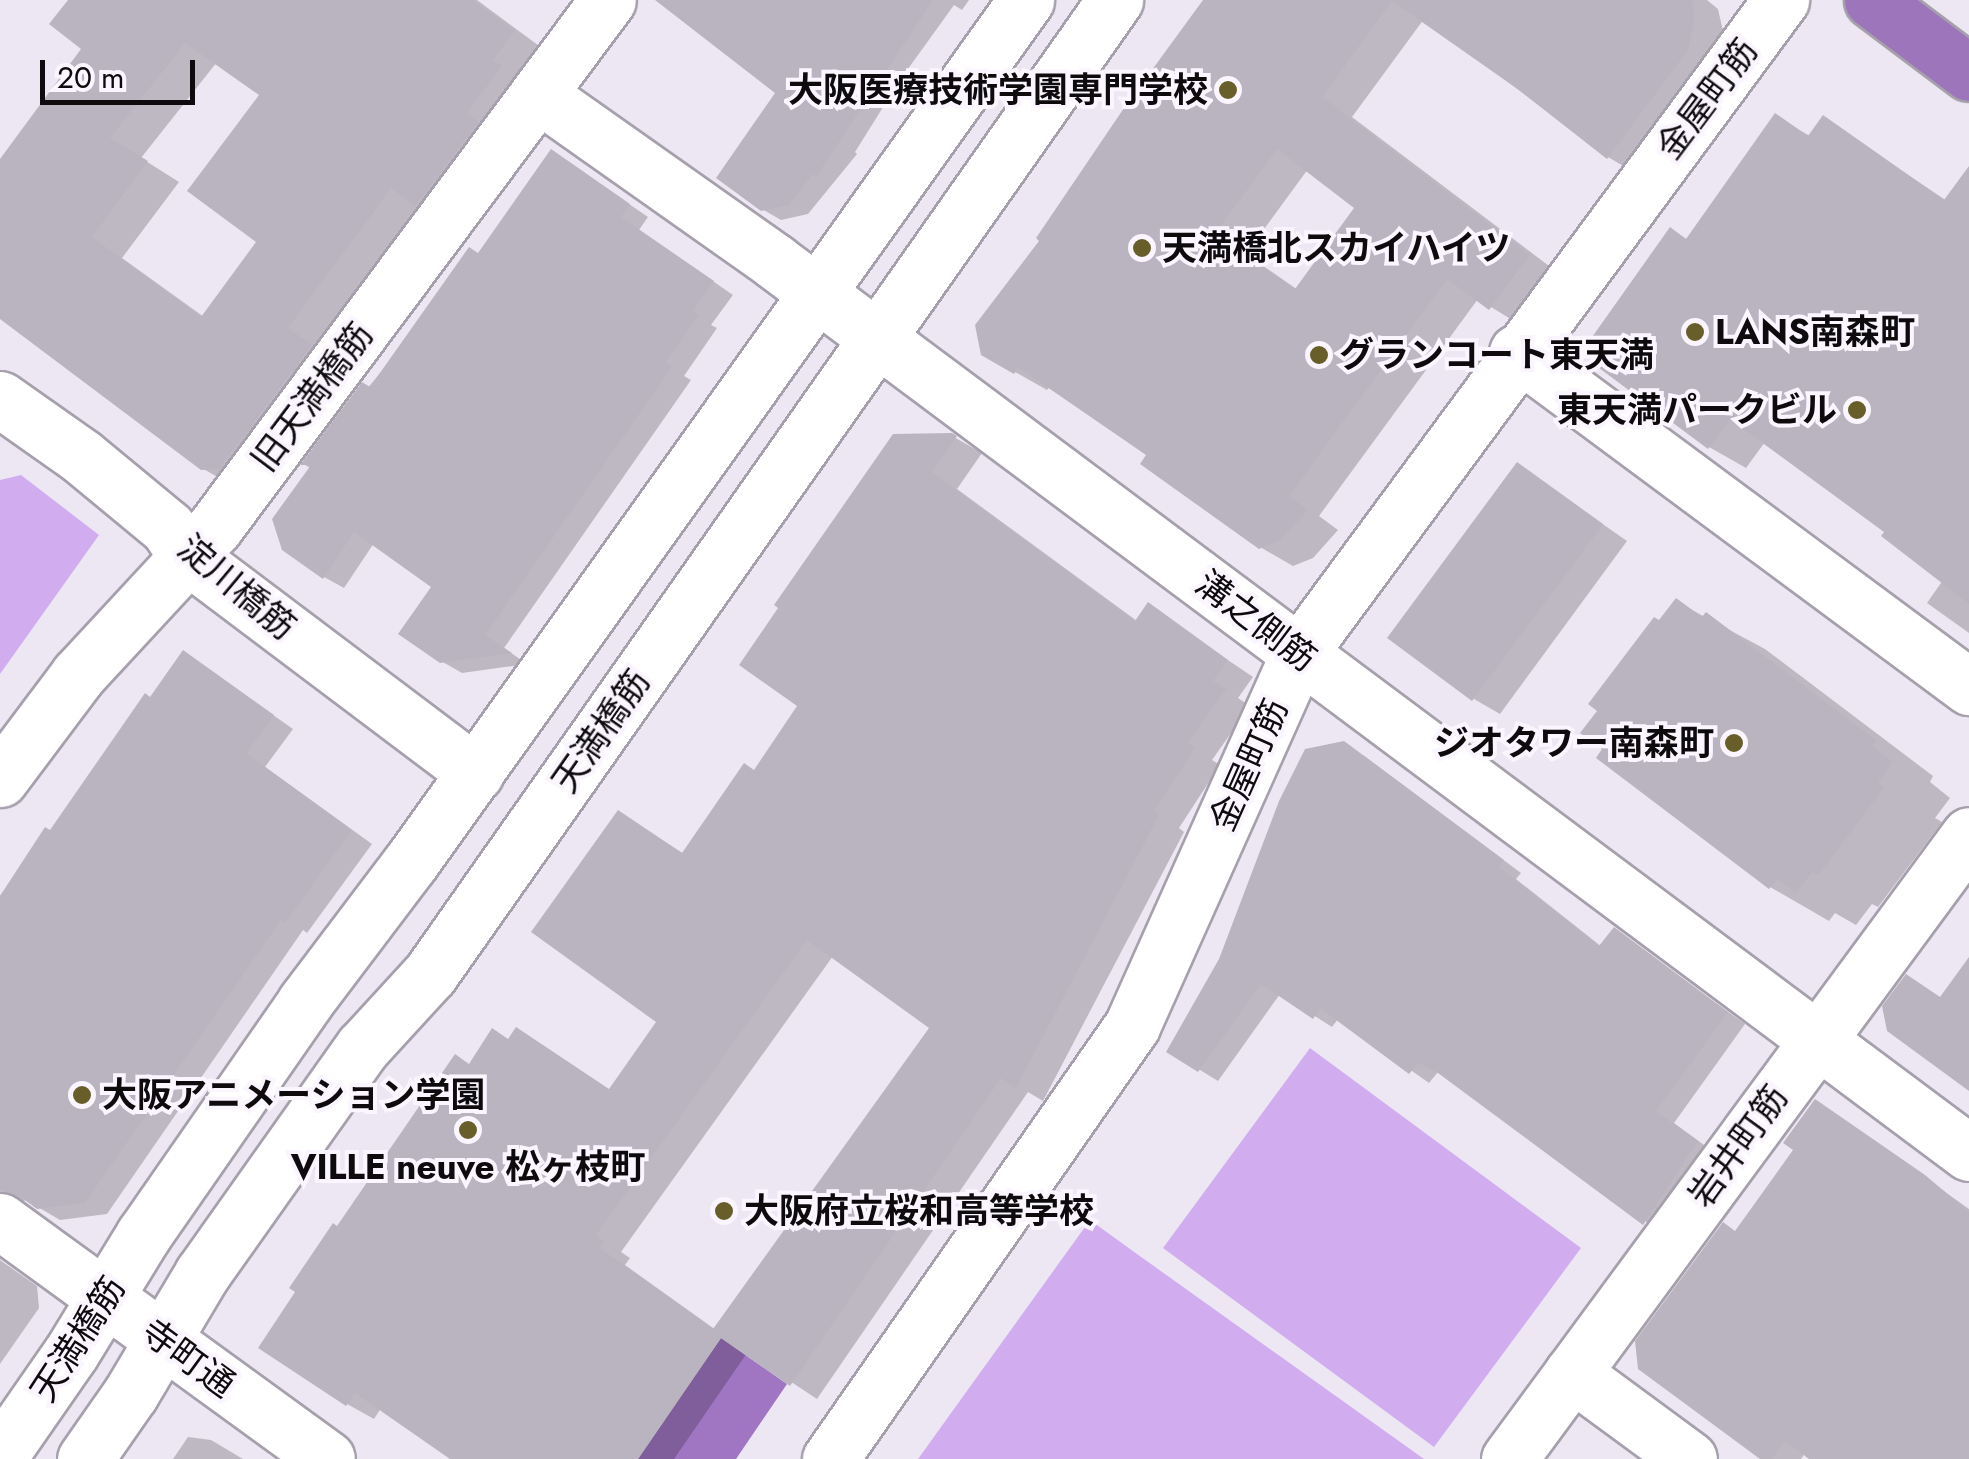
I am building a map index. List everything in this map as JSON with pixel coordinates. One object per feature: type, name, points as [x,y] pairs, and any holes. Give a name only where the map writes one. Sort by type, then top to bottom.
[{"type":"highway","points":[[1872,0],[1969,73]]},
{"type":"street","name":"旧天満橋筋","points":[[0,780],[78,676],[185,554],[215,527],[608,0]]},
{"type":"street","name":"天満橋筋","points":[[0,1456],[305,1002],[476,773],[1026,0]]},
{"type":"street","name":"天満橋筋","points":[[85,1459],[251,1204],[363,1047],[430,974],[1115,0]]},
{"type":"street","name":"金屋町筋","points":[[830,1459],[1132,1026],[1299,653],[1517,352],[1782,0]]},
{"type":"street","name":"溝之側筋","points":[[539,95],[877,338],[1969,1153]]},
{"type":"street","points":[[1517,352],[1969,687]]},
{"type":"street","name":"淀川橋筋","points":[[0,399],[80,456],[168,528],[185,554],[476,773]]},
{"type":"street","name":"岩井町筋","points":[[1509,1459],[1969,835]]},
{"type":"street","name":"寺町通","points":[[0,1221],[327,1459]]},
{"type":"street","points":[[1572,1372],[1689,1459]]},
{"type":"shaded area","points":[[21,475],[99,535],[0,674],[0,480]]},
{"type":"shaded area","points":[[1310,1048],[1581,1248],[1434,1447],[1163,1248]]},
{"type":"shaded area","points":[[1090,1220],[1137,1254],[1424,1459],[918,1459]]},
{"type":"shaded area","points":[[721,1338],[787,1384],[736,1459],[638,1459]]},
{"type":"building","points":[[68,0],[473,0],[515,31],[493,60],[502,66],[467,113],[478,122],[438,176],[415,206],[391,188],[288,328],[312,345],[219,469],[201,470],[0,319],[0,159],[81,49],[49,24]],"holes":[[[185,43],[259,95],[187,191],[256,242],[201,317],[92,237],[148,161],[110,138]]]},
{"type":"building","points":[[655,0],[933,0],[816,177],[812,174],[789,205],[761,211],[716,178],[775,93]]},
{"type":"building","points":[[1203,0],[1693,0],[1694,24],[1688,50],[1607,159],[1519,90],[1392,1],[1322,97],[1530,255],[1489,310],[1447,279],[1289,496],[1308,510],[1280,540],[1259,549],[1140,464],[1146,455],[1018,367],[1014,374],[981,355],[975,325],[1039,241],[1036,238]],"holes":[[[1277,149],[1354,208],[1295,289],[1215,234]]]},
{"type":"building","points":[[1775,113],[1808,136],[1823,115],[1944,200],[1969,166],[1969,604],[1881,536],[1884,532],[1730,419],[1708,449],[1595,365],[1590,340],[1670,227],[1686,239]]},
{"type":"building","points":[[551,149],[630,204],[621,217],[714,281],[693,311],[699,315],[666,362],[672,367],[485,635],[512,653],[440,663],[398,634],[431,587],[354,532],[323,579],[282,550],[272,519],[311,465],[300,465],[362,382],[370,387],[469,247],[478,253]]},
{"type":"building","points":[[893,434],[957,436],[932,472],[1135,621],[1148,602],[1228,660],[1213,681],[1226,689],[1188,743],[1195,748],[1154,811],[1159,815],[1016,1088],[1001,1078],[790,1386],[721,1338],[638,1459],[450,1459],[355,1393],[346,1406],[258,1348],[295,1292],[289,1288],[333,1223],[337,1226],[455,1054],[469,1064],[492,1028],[508,1039],[516,1027],[609,1089],[656,1022],[531,932],[618,810],[682,853],[744,763],[754,770],[797,706],[739,665],[778,608],[774,605]],"holes":[[[807,940],[929,1028],[713,1329],[600,1248],[605,1242],[596,1235]]]},
{"type":"building","points":[[1517,462],[1603,524],[1472,701],[1387,638]]},
{"type":"building","name":"ジオタワー南森町","points":[[1676,598],[1702,617],[1706,612],[1876,740],[1872,746],[1893,762],[1878,782],[1884,787],[1818,875],[1812,872],[1796,893],[1777,879],[1769,889],[1596,758],[1602,749],[1580,733],[1597,711],[1588,704],[1654,617],[1659,620]]},
{"type":"building","points":[[183,650],[274,715],[246,753],[352,830],[285,923],[281,920],[85,1203],[37,1209],[18,1195],[0,1190],[0,896],[45,827],[50,830],[145,693],[150,697]]},
{"type":"building","points":[[1344,741],[1504,860],[1499,867],[1599,946],[1614,927],[1728,1012],[1656,1111],[1698,1141],[1643,1225],[1438,1073],[1418,1063],[1409,1074],[1320,1008],[1313,1019],[1261,984],[1198,1072],[1166,1052],[1219,959],[1279,801],[1305,749]]},
{"type":"building","points":[[1969,957],[1969,1091],[1887,1031],[1882,1006],[1906,974],[1940,997]]},
{"type":"building","points":[[1815,1099],[1925,1175],[1969,1212],[1969,1459],[1809,1459],[1785,1441],[1772,1459],[1760,1459],[1638,1369],[1635,1341],[1723,1222],[1735,1231],[1793,1150],[1783,1143]]},
{"type":"place","name":"大阪医療技術学園専門学校","points":[[1228,90]]},
{"type":"place","name":"天満橋北スカイハイツ","points":[[1142,248]]},
{"type":"place","name":"LANS南森町","points":[[1695,332]]},
{"type":"place","name":"グランコート東天満","points":[[1319,355]]},
{"type":"place","name":"東天満パークビル","points":[[1857,410]]},
{"type":"place","name":"ジオタワー南森町","points":[[1734,743]]},
{"type":"place","name":"大阪アニメーション学園","points":[[82,1095]]},
{"type":"place","name":"VILLE neuve 松ヶ枝町","points":[[468,1130]]},
{"type":"place","name":"大阪府立桜和高等学校","points":[[724,1211]]}]
